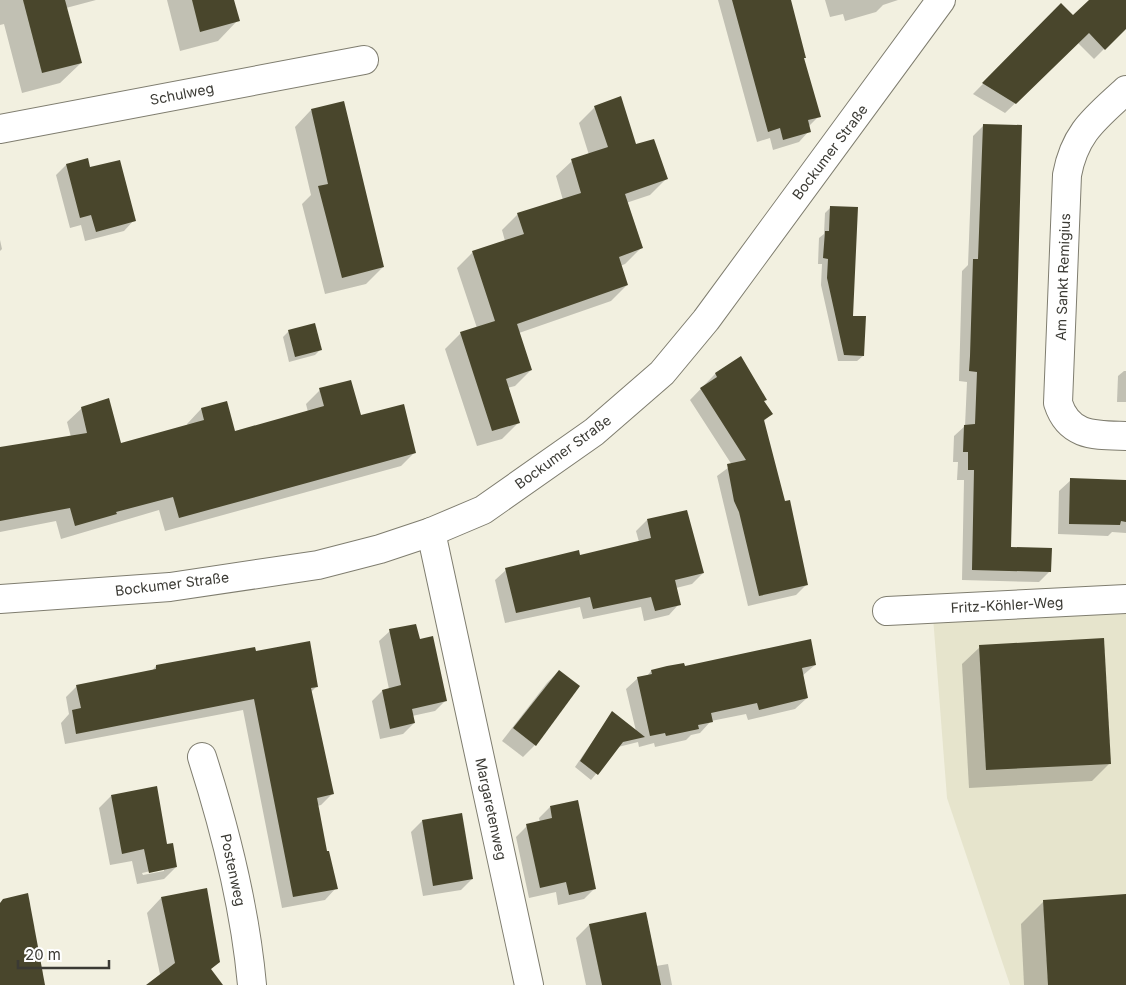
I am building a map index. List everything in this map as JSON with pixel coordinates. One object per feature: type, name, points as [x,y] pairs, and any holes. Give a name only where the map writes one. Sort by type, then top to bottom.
[{"type":"street","name":"Bockumer Straße","points":[[0,598],[170,587],[318,565],[380,549],[431,532],[483,510],[594,432],[662,373],[706,320],[941,0]]},
{"type":"street","name":"Schulweg","points":[[0,129],[364,60]]},
{"type":"street","name":"Am Sankt Remigius","points":[[1126,90],[1086,129],[1077,141],[1070,159],[1067,175],[1058,403],[1062,416],[1086,434],[1126,436]]},
{"type":"street","name":"Margaretenweg","points":[[431,532],[529,985]]},
{"type":"street","name":"Fritz-Köhler-Weg","points":[[887,611],[1126,599]]},
{"type":"street","name":"Postenweg","points":[[202,757],[224,826],[248,942],[252,985]]},
{"type":"shaded area","points":[[1126,607],[1126,985],[1010,985],[947,798],[933,617]]},
{"type":"building","points":[[23,0],[65,0],[82,63],[42,73]]},
{"type":"building","points":[[192,0],[234,0],[240,21],[200,32]]},
{"type":"building","points":[[732,0],[791,0],[806,58],[804,58],[821,117],[808,120],[811,132],[783,140],[780,128],[768,132]]},
{"type":"building","points":[[1089,0],[1126,0],[1126,29],[1105,50],[1089,33],[1016,104],[982,83],[1061,3],[1073,15]]},
{"type":"building","points":[[621,96],[636,144],[654,139],[668,179],[625,194],[643,248],[619,257],[628,285],[517,324],[532,370],[506,379],[520,423],[492,431],[460,332],[495,321],[472,251],[524,234],[517,213],[581,193],[571,159],[608,147],[594,106]]},
{"type":"building","points":[[344,101],[384,267],[342,278],[318,186],[328,184],[311,109]]},
{"type":"building","points":[[983,124],[1022,125],[1011,547],[1052,548],[1051,572],[972,570],[974,470],[968,470],[968,452],[963,452],[964,425],[975,424],[977,372],[969,371],[973,259],[978,259]]},
{"type":"building","points":[[88,158],[90,167],[120,160],[136,221],[96,232],[91,215],[80,218],[66,164]]},
{"type":"building","points":[[830,206],[858,207],[853,316],[866,316],[864,356],[844,355],[827,278],[828,259],[823,258],[825,231],[829,231]]},
{"type":"building","points":[[315,323],[322,350],[295,357],[288,330]]},
{"type":"building","points":[[741,356],[767,400],[764,401],[773,414],[764,420],[785,501],[790,500],[808,585],[759,596],[739,512],[734,501],[727,464],[746,460],[700,388],[717,377],[715,373]]},
{"type":"building","points":[[351,380],[361,415],[404,404],[416,453],[179,518],[173,497],[116,512],[117,514],[75,526],[70,508],[0,521],[0,447],[87,433],[81,407],[109,398],[121,443],[204,420],[201,408],[227,401],[235,431],[324,406],[319,388]]},
{"type":"building","points":[[1070,478],[1126,480],[1126,522],[1121,521],[1120,525],[1069,524]]},
{"type":"building","points":[[687,510],[704,573],[675,580],[681,605],[655,611],[651,597],[593,609],[590,597],[516,613],[505,568],[579,550],[580,555],[651,538],[647,519]]},
{"type":"building","points":[[416,624],[420,639],[433,636],[447,701],[412,709],[415,723],[390,729],[382,690],[401,685],[389,629]]},
{"type":"building","points":[[1104,638],[1111,764],[986,770],[979,645]]},
{"type":"building","points":[[811,639],[816,665],[802,668],[808,698],[759,710],[757,703],[711,713],[713,722],[698,725],[699,729],[666,736],[665,733],[650,736],[637,677],[652,674],[651,670],[667,666],[684,663],[685,666]]},
{"type":"building","points":[[310,641],[318,687],[311,688],[334,794],[317,798],[327,851],[329,851],[338,889],[293,897],[254,699],[76,734],[72,710],[81,708],[76,685],[156,669],[156,665],[255,647],[256,651]]},
{"type":"building","points":[[559,670],[580,686],[536,746],[513,728]]},
{"type":"building","points":[[612,711],[645,737],[623,742],[598,775],[580,761]]},
{"type":"building","points":[[157,786],[167,844],[173,843],[177,867],[149,873],[144,849],[122,854],[111,795]]},
{"type":"building","points":[[578,800],[596,889],[569,895],[566,882],[540,888],[526,824],[552,818],[550,806]]},
{"type":"building","points":[[462,813],[473,879],[433,886],[422,820]]},
{"type":"building","points":[[207,888],[220,962],[211,969],[223,985],[146,985],[175,963],[161,897]]},
{"type":"building","points":[[28,893],[45,985],[0,985],[0,903],[3,899]]},
{"type":"building","points":[[1126,894],[1126,985],[1048,985],[1043,900]]},
{"type":"building","points":[[646,912],[661,985],[602,985],[589,924]]}]
